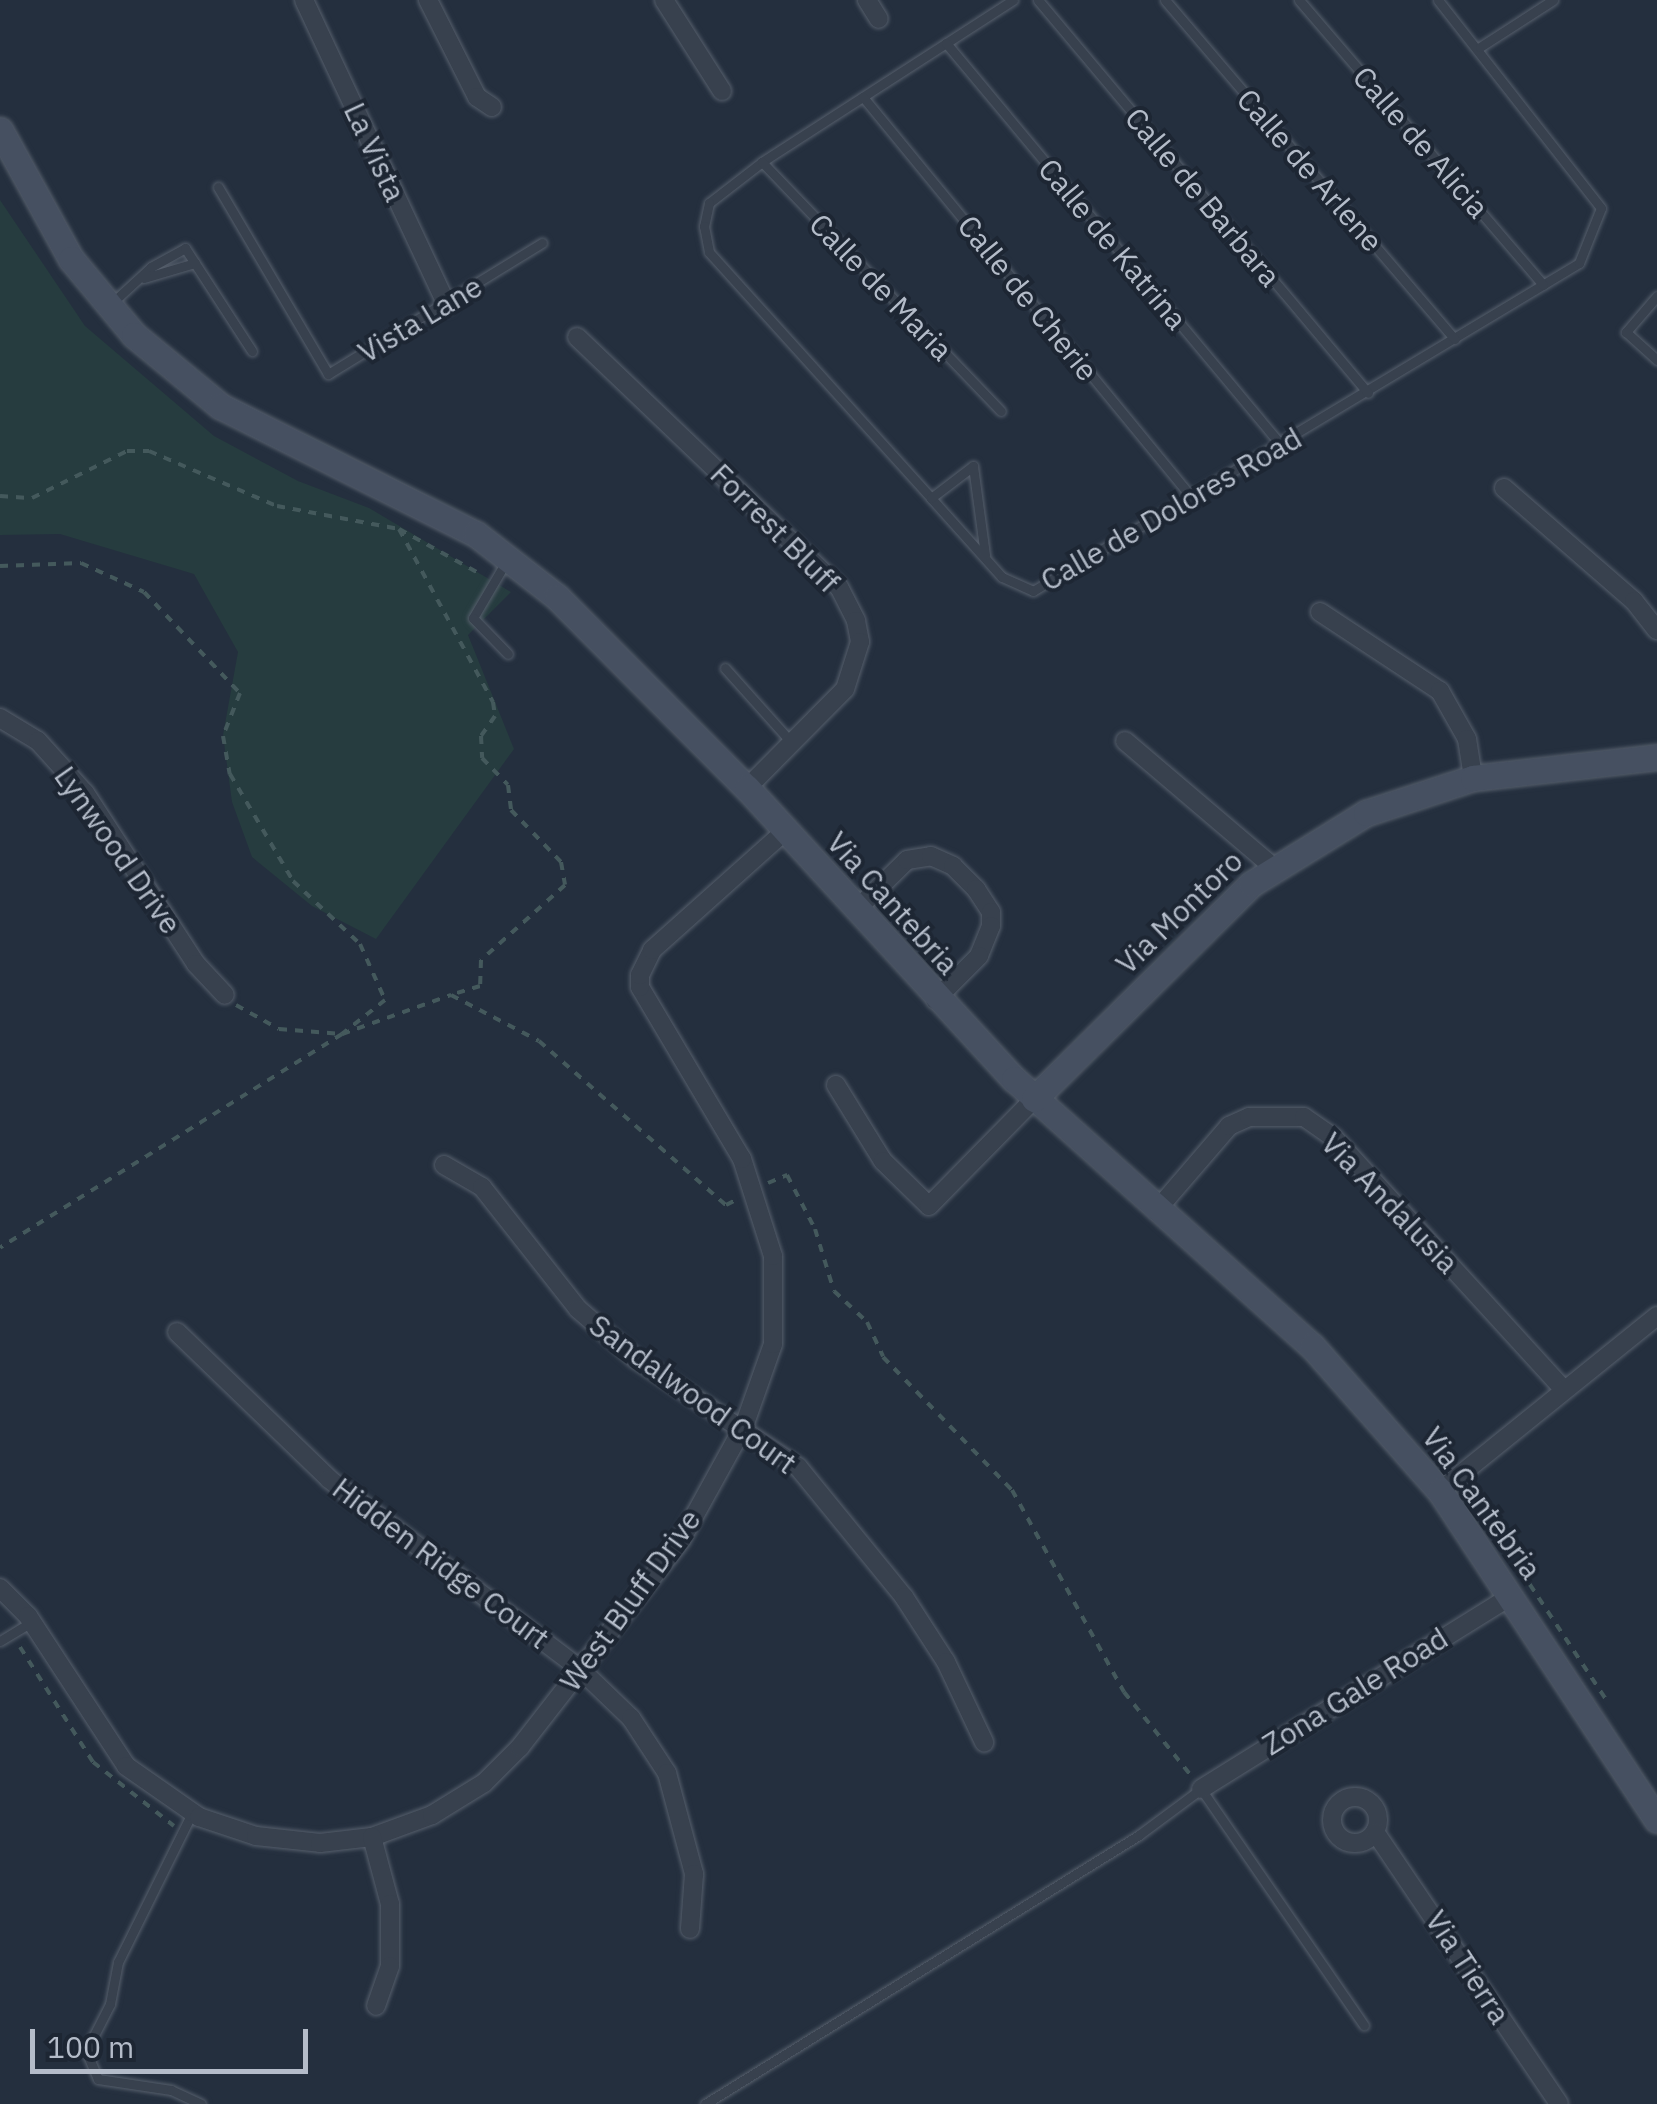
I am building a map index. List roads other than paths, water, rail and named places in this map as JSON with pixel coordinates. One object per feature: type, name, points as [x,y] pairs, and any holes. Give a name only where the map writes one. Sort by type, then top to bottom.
[{"type":"main road","name":"Via Cantebria","points":[[0,130],[24,184],[107,307],[220,406],[476,534],[581,620],[747,788],[935,1000],[1034,1099],[1312,1346],[1440,1491],[1657,1820]]},
{"type":"main road","name":"Via Montoro","points":[[1034,1099],[1274,868],[1366,813],[1473,778],[1657,758]]},
{"type":"street","name":"La Vista","points":[[304,0],[447,304]]},
{"type":"street","points":[[428,0],[477,97],[492,107]]},
{"type":"street","points":[[664,0],[722,91]]},
{"type":"street","points":[[866,0],[878,19]]},
{"type":"street","name":"Forrest Bluff","points":[[577,337],[839,587],[860,642],[854,675],[794,744],[747,788]]},
{"type":"street","points":[[1504,488],[1634,601],[1657,630]]},
{"type":"street","points":[[1320,612],[1440,691],[1467,739],[1473,778]]},
{"type":"street","name":"Lynwood Drive","points":[[0,718],[38,741],[85,792],[196,964],[225,995]]},
{"type":"street","points":[[1125,741],[1274,868]]},
{"type":"street","name":"West Bluff Drive","points":[[0,1588],[32,1622],[126,1766],[192,1813],[256,1836],[320,1843],[372,1837],[432,1815],[484,1783],[580,1670],[680,1540],[744,1426],[773,1344],[777,1288],[754,1190],[640,975],[652,950],[785,831]]},
{"type":"street","points":[[856,910],[907,860],[931,856],[953,866],[976,890],[991,912],[991,926],[979,956],[935,1000]]},
{"type":"street","name":"Via Montoro","points":[[836,1084],[883,1162],[929,1206],[1034,1099]]},
{"type":"street","name":"Via Andalusia","points":[[1156,1211],[1229,1126],[1248,1116],[1304,1117],[1334,1138],[1562,1388]]},
{"type":"street","name":"Sandalwood Court","points":[[444,1165],[482,1187],[578,1310],[636,1359],[744,1426],[798,1467],[904,1597],[946,1662],[984,1742]]},
{"type":"street","points":[[1440,1491],[1562,1388],[1657,1316]]},
{"type":"street","name":"Hidden Ridge Court","points":[[177,1332],[329,1479],[580,1670],[631,1718],[667,1773],[694,1874],[690,1930]]},
{"type":"street","name":"Zona Gale Road","points":[[1202,1789],[1511,1596]]},
{"type":"street","name":"Via Tierra","points":[[1375,1832],[1559,2104]]},
{"type":"street","points":[[372,1837],[390,1904],[390,1966],[376,2006]]},
{"type":"lane","points":[[762,162],[1013,0]]},
{"type":"lane","name":"Calle de Barbara","points":[[1038,0],[1368,393]]},
{"type":"lane","name":"Calle de Arlene","points":[[1165,0],[1456,339]]},
{"type":"lane","name":"Calle de Alicia","points":[[1299,0],[1543,285]]},
{"type":"lane","points":[[1438,0],[1480,46],[1553,0]]},
{"type":"lane","name":"Calle de Katrina","points":[[946,42],[1281,445]]},
{"type":"lane","name":"Calle de Dolores Road","points":[[762,162],[709,203],[704,226],[709,252],[1002,576],[1033,591],[1193,500],[1578,263],[1594,236],[1601,208],[1591,189],[1480,46]]},
{"type":"lane","name":"Calle de Cherie","points":[[863,96],[1193,500]]},
{"type":"lane","name":"Calle de Maria","points":[[762,162],[1000,411]]},
{"type":"lane","name":"Vista Lane","points":[[218,187],[328,374],[542,243]]},
{"type":"lane","points":[[107,307],[144,278],[151,267],[184,248],[252,351]]},
{"type":"lane","points":[[144,278],[195,264]]},
{"type":"lane","points":[[1657,296],[1626,332],[1657,360]]},
{"type":"lane","points":[[931,498],[974,466],[986,558]]},
{"type":"lane","points":[[508,558],[473,618],[508,654]]},
{"type":"lane","points":[[724,668],[794,744]]},
{"type":"lane","points":[[0,1641],[32,1622]]},
{"type":"lane","points":[[705,2104],[1139,1835],[1202,1789],[1364,2025]]},
{"type":"lane","points":[[192,1813],[118,1962],[110,2004],[86,2051],[98,2080],[184,2094],[202,2104]]}]
